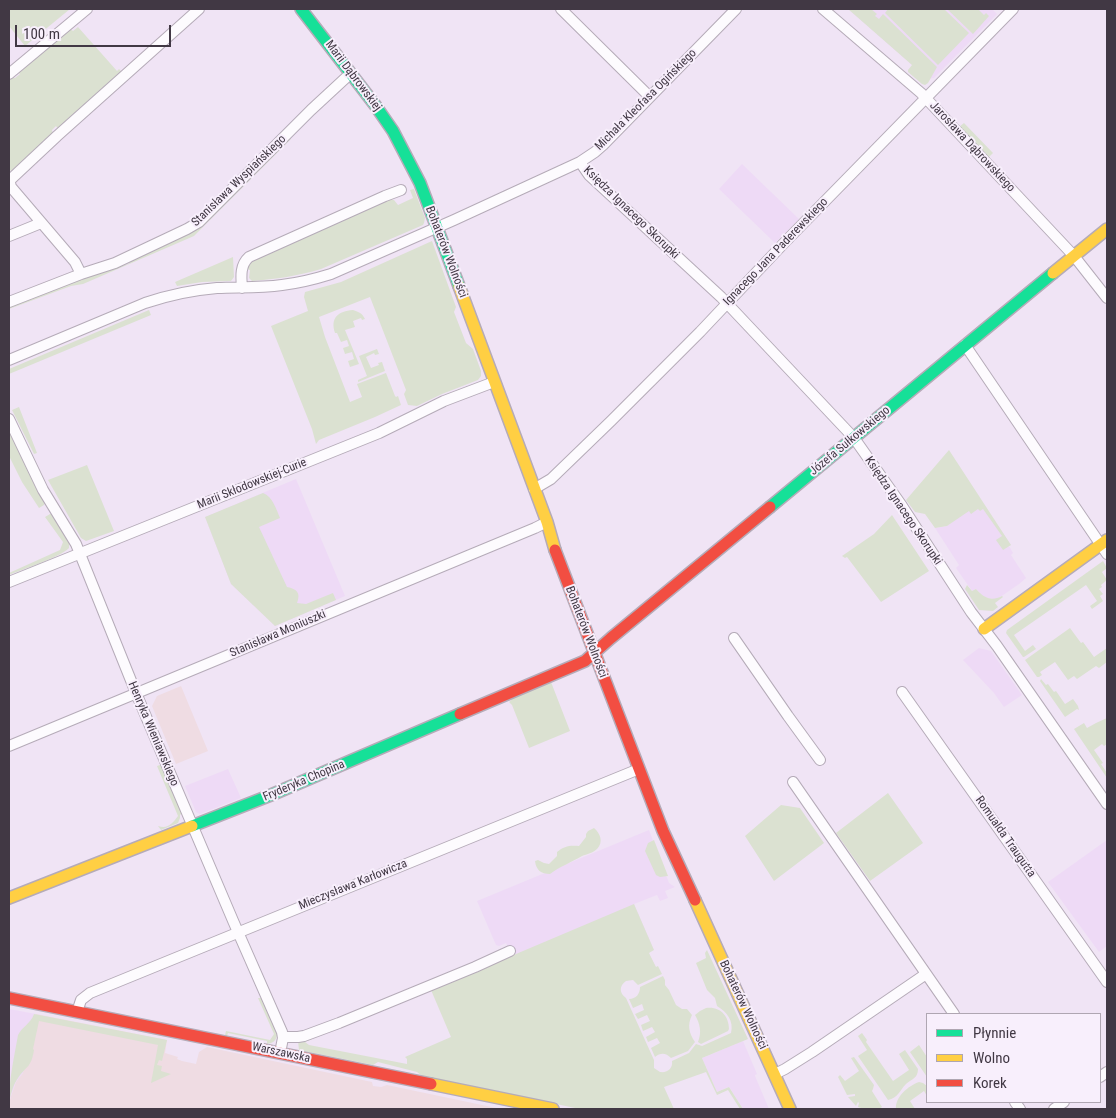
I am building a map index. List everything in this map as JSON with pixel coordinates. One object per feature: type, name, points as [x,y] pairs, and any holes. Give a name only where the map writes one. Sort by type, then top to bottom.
[{"type":"street","points":[[9,74],[87,9]]},
{"type":"street","points":[[81,274],[75,262],[11,187],[10,182],[13,176],[199,9]]},
{"type":"street","name":"Marii Dąbrowskiej","points":[[301,9],[376,105],[402,146]]},
{"type":"street","points":[[561,9],[650,97]]},
{"type":"street","name":"Michała Kleofasa Ogińskiego","points":[[9,360],[160,298],[200,290],[289,284],[331,274],[580,162],[599,149],[736,9]]},
{"type":"street","name":"Jarosława Dąbrowskiego","points":[[823,9],[926,98],[1074,256],[1107,298]]},
{"type":"street","name":"Ignacego Jana Paderewskiego","points":[[534,490],[551,479],[599,433],[1013,9]]},
{"type":"street","name":"Stanisława Wyspiańskiego","points":[[9,302],[115,263],[199,222],[311,110],[351,73]]},
{"type":"street","name":"Bohaterów Wolności","points":[[402,146],[420,183],[437,227],[547,522],[558,559],[639,769],[670,845],[790,1109]]},
{"type":"street","name":"Księdza Ignacego Skorupki","points":[[580,162],[589,176],[727,304],[854,438],[902,506],[955,588],[1107,804]]},
{"type":"street","points":[[242,288],[242,268],[249,256],[401,190]]},
{"type":"street","points":[[9,236],[42,222]]},
{"type":"street","name":"Józefa Sułkowskiego","points":[[594,653],[1107,229]]},
{"type":"street","points":[[965,345],[1105,547],[984,629]]},
{"type":"street","name":"Marii Skłodowskiej-Curie","points":[[9,582],[379,433],[444,401],[494,382]]},
{"type":"street","name":"Henryka Wieniawskiego","points":[[9,419],[43,490],[76,544],[136,693],[283,1037]]},
{"type":"street","name":"Stanisława Moniuszki","points":[[9,746],[547,522]]},
{"type":"street","points":[[734,638],[820,760]]},
{"type":"street","name":"Fryderyka Chopina","points":[[9,898],[280,791],[585,661],[594,653]]},
{"type":"street","name":"Romualda Traugutta","points":[[902,692],[1107,982]]},
{"type":"street","name":"Mieczysława Karłowicza","points":[[77,1012],[81,1000],[87,995],[639,769]]},
{"type":"street","points":[[793,782],[953,1013]]},
{"type":"street","points":[[280,1053],[283,1037],[304,1036],[339,1023],[510,951]]},
{"type":"street","points":[[775,1074],[817,1049],[926,974]]},
{"type":"street","name":"Warszawska","points":[[9,998],[553,1109]]},
{"type":"shaded area","points":[[848,9],[992,9],[997,14],[934,78],[928,79]]},
{"type":"shaded area","points":[[742,164],[799,219],[775,243],[719,189]]},
{"type":"shaded area","points":[[296,479],[345,596],[275,626],[231,584],[205,517]]},
{"type":"shaded area","points":[[982,502],[1011,545],[1009,546],[1013,553],[1011,555],[1026,578],[996,600],[984,597],[976,589],[972,591],[956,568],[959,565],[935,528],[947,526],[956,518]]},
{"type":"shaded area","points":[[979,648],[991,651],[1022,695],[1004,707],[994,693],[963,660]]},
{"type":"shaded area","points":[[181,686],[208,751],[176,764],[152,706],[157,696]]},
{"type":"shaded area","points":[[228,769],[241,798],[200,814],[196,812],[185,786]]},
{"type":"shaded area","points":[[649,830],[669,883],[675,887],[665,891],[668,898],[660,901],[657,895],[634,904],[654,950],[519,953],[512,957],[506,943],[499,946],[496,945],[477,901]]},
{"type":"shaded area","points":[[1107,840],[1107,946],[1099,952],[1048,882]]},
{"type":"shaded area","points":[[9,1009],[36,1014],[23,1073],[16,1082],[9,1102]]},
{"type":"shaded area","points":[[36,1014],[167,1040],[165,1053],[178,1057],[177,1059],[182,1061],[196,1064],[199,1052],[207,1047],[372,1082],[373,1086],[381,1087],[387,1085],[501,1109],[9,1109],[9,1102],[16,1082],[23,1073]]},
{"type":"shaded area","points":[[743,1041],[769,1109],[743,1109],[729,1087],[717,1092],[702,1058]]},
{"type":"green space","points":[[9,9],[70,9],[25,46],[9,26]]},
{"type":"green space","points":[[848,9],[871,9],[877,14],[875,16],[879,19],[883,14],[937,67],[928,83],[922,84],[908,72],[912,65]]},
{"type":"green space","points":[[888,9],[944,9],[969,33],[938,65],[885,13]]},
{"type":"green space","points":[[947,9],[978,9],[984,15],[986,13],[989,16],[973,34]]},
{"type":"green space","points":[[78,27],[117,71],[119,69],[122,72],[58,129],[56,126],[52,130],[53,134],[12,171],[9,170],[9,79],[11,77],[15,78],[20,74],[17,72],[69,28],[73,31]]},
{"type":"green space","points":[[964,123],[993,153],[989,157],[959,127]]},
{"type":"green space","points":[[289,136],[291,139],[194,236],[83,284],[71,286],[9,309],[9,307],[18,303],[81,279],[128,264],[141,254],[183,235]]},
{"type":"green space","points":[[414,189],[425,218],[423,225],[321,269],[270,279],[252,281],[249,278],[250,270],[246,269],[254,259],[389,199],[394,200],[398,205],[413,198],[410,190]]},
{"type":"green space","points":[[432,241],[456,307],[454,312],[466,343],[473,349],[481,376],[478,380],[417,406],[408,405],[404,394],[406,390],[370,297],[319,317],[350,402],[362,397],[357,384],[386,373],[395,396],[398,396],[401,405],[319,440],[316,444],[312,429],[271,326],[308,311],[304,297],[305,292],[341,282]]},
{"type":"green space","points":[[233,257],[234,277],[231,281],[202,282],[177,286],[175,282]]},
{"type":"green space","points":[[149,310],[151,315],[9,374],[9,369]]},
{"type":"green space","points":[[353,310],[363,315],[365,319],[362,320],[361,318],[353,321],[355,327],[345,330],[359,364],[350,367],[348,361],[354,359],[352,352],[345,354],[343,348],[349,346],[347,340],[341,342],[337,333],[335,333],[334,323],[336,316]]},
{"type":"green space","points":[[377,349],[379,354],[375,355],[374,353],[366,357],[371,368],[382,362],[385,371],[358,382],[358,380],[367,376],[359,356]]},
{"type":"green space","points":[[19,407],[37,453],[34,454],[12,410]]},
{"type":"green space","points":[[9,432],[45,503],[39,508],[22,482],[9,456]]},
{"type":"green space","points":[[949,450],[1011,545],[1003,550],[996,540],[1002,536],[983,509],[980,511],[978,509],[971,514],[969,511],[947,526],[935,528],[925,514],[915,512],[906,500]]},
{"type":"green space","points":[[87,465],[114,531],[86,541],[81,538],[48,480]]},
{"type":"green space","points":[[263,493],[272,500],[280,518],[259,527],[287,587],[293,589],[298,594],[297,603],[306,604],[333,593],[336,600],[275,626],[231,584],[205,517]]},
{"type":"green space","points":[[52,514],[69,542],[69,548],[49,559],[9,575],[9,573],[60,550],[63,542],[45,517]]},
{"type":"green space","points":[[892,515],[929,571],[881,602],[847,557],[842,556],[874,534]]},
{"type":"green space","points":[[1103,561],[1107,568],[1102,572],[1107,580],[1099,589],[1103,594],[1100,596],[1103,601],[1092,609],[1090,606],[1097,601],[1086,585],[1014,635],[1025,651],[1033,645],[1036,649],[1023,657],[1006,633],[1007,630]]},
{"type":"green space","points":[[967,585],[972,591],[976,589],[991,599],[1002,596],[995,603],[998,607],[993,611],[979,610],[965,589]]},
{"type":"green space","points":[[1070,628],[1094,657],[1107,648],[1107,662],[1099,668],[1096,666],[1077,679],[1074,676],[1068,680],[1055,662],[1040,672],[1042,675],[1037,677],[1025,660]]},
{"type":"green space","points":[[1041,679],[1054,692],[1056,691],[1065,704],[1073,699],[1079,710],[1077,709],[1065,717],[1040,681]]},
{"type":"green space","points":[[551,682],[570,731],[529,748],[512,705],[509,702],[516,696]]},
{"type":"green space","points":[[1107,718],[1107,744],[1104,746],[1102,744],[1094,750],[1103,763],[1101,764],[1107,773],[1107,778],[1074,729],[1084,723],[1087,728]]},
{"type":"green space","points":[[162,765],[182,813],[178,823],[161,830],[158,826],[170,825],[178,816],[157,766]]},
{"type":"green space","points":[[888,793],[923,843],[870,881],[836,833]]},
{"type":"green space","points":[[781,805],[800,808],[824,843],[774,881],[745,836]]},
{"type":"green space","points":[[594,828],[598,832],[601,841],[595,850],[550,874],[538,869],[535,861],[538,860],[549,864],[562,848],[579,846],[588,831]]},
{"type":"green space","points":[[654,840],[668,876],[660,877],[656,875],[645,851],[648,843]]},
{"type":"green space","points":[[634,904],[654,950],[649,953],[662,974],[638,985],[633,980],[626,981],[621,989],[654,1060],[654,1068],[660,1072],[668,1071],[672,1066],[672,1061],[689,1053],[696,1044],[702,1046],[731,1033],[729,1017],[717,1006],[715,998],[707,990],[696,963],[706,958],[705,953],[707,950],[748,1039],[702,1058],[717,1092],[729,1087],[743,1109],[740,1109],[728,1090],[717,1095],[706,1072],[664,1087],[674,1109],[580,1109],[422,1076],[417,1072],[378,1062],[373,1065],[299,1050],[298,1041],[360,1019],[305,1042],[309,1045],[407,1064],[405,1057],[451,1037],[431,990]]},
{"type":"green space","points":[[663,976],[665,985],[676,1005],[682,1009],[687,1009],[692,1015],[689,1029],[695,1042],[688,1051],[671,1058],[663,1054],[655,1057],[651,1048],[660,1043],[657,1038],[648,1042],[646,1037],[655,1032],[652,1027],[643,1031],[641,1025],[650,1021],[647,1015],[638,1019],[635,1014],[644,1010],[642,1004],[633,1008],[629,999],[637,996],[640,987]]},
{"type":"green space","points":[[258,998],[262,998],[277,1033],[275,1041],[267,1044],[267,1041],[228,1033],[227,1036],[225,1035],[226,1031],[270,1040],[274,1034]]},
{"type":"green space","points":[[706,1008],[716,1009],[723,1013],[729,1024],[729,1029],[701,1044],[698,1042],[700,1028],[695,1015]]},
{"type":"green space","points":[[34,1014],[167,1040],[162,1061],[159,1060],[157,1065],[162,1066],[161,1071],[171,1074],[151,1083],[158,1045],[39,1021],[32,1060],[16,1081],[9,1102],[18,1035]]},
{"type":"green space","points":[[862,1033],[867,1040],[866,1042],[893,1081],[909,1070],[899,1054],[905,1050],[918,1069],[916,1076],[906,1084],[897,1096],[891,1099],[888,1100],[858,1056],[867,1050],[858,1036]]},
{"type":"green space","points":[[919,1045],[926,1056],[926,1076],[910,1052]]},
{"type":"green space","points":[[854,1057],[874,1085],[872,1091],[882,1107],[880,1109],[870,1110],[858,1107],[858,1102],[856,1106],[848,1097],[855,1096],[855,1094],[847,1095],[838,1077],[840,1075],[845,1081],[859,1071],[851,1058]]},
{"type":"green space","points":[[919,1082],[923,1083],[926,1085],[926,1094],[924,1091],[910,1101],[915,1109],[896,1109],[900,1096],[911,1086]]},
{"type":"traffic: fast","points":[[301,9],[393,131],[420,183],[459,286]]},
{"type":"traffic: fast","points":[[770,507],[1053,273]]},
{"type":"traffic: fast","points":[[192,826],[271,795],[460,714]]},
{"type":"traffic: slow","points":[[1053,273],[1107,229]]},
{"type":"traffic: slow","points":[[459,286],[547,522],[555,550]]},
{"type":"traffic: slow","points":[[984,629],[1107,540]]},
{"type":"traffic: slow","points":[[9,898],[192,826]]},
{"type":"traffic: slow","points":[[695,900],[790,1109]]},
{"type":"traffic: slow","points":[[431,1084],[553,1109]]},
{"type":"traffic: jam","points":[[460,714],[585,661],[770,507]]},
{"type":"traffic: jam","points":[[555,550],[663,831],[695,900]]},
{"type":"traffic: jam","points":[[9,998],[431,1084]]}]
